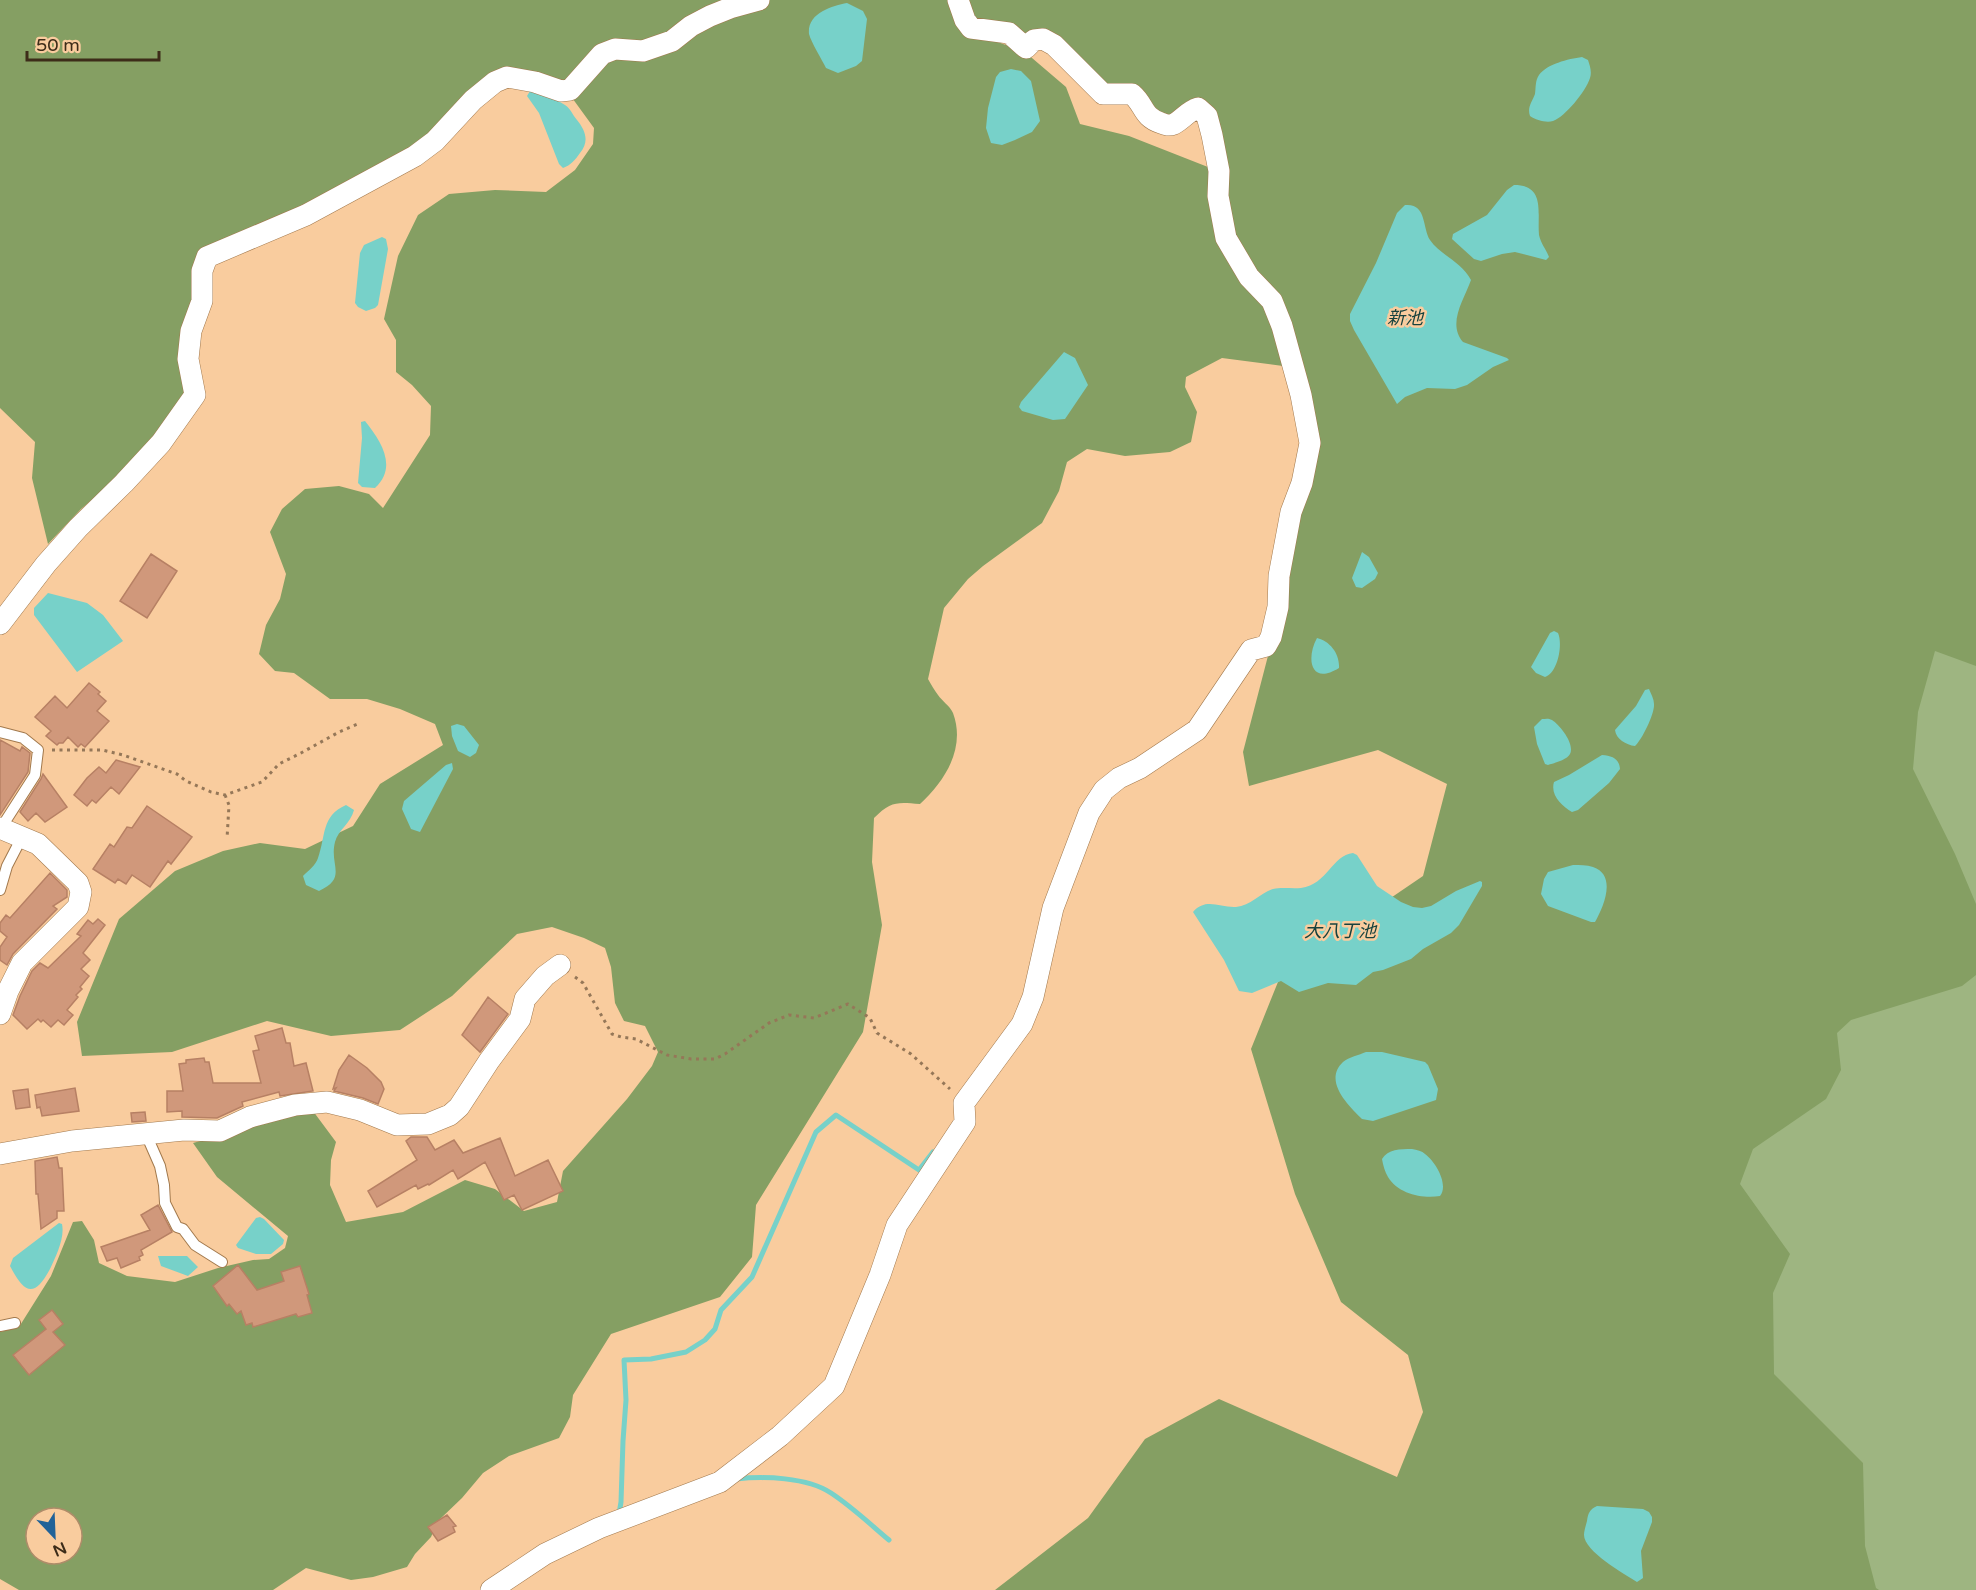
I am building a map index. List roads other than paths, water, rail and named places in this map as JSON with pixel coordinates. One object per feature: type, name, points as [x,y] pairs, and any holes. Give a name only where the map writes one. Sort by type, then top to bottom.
[{"type":"street","points":[[0,624],[71,535],[161,443],[195,395],[188,359],[192,331],[202,301],[202,271],[207,257],[306,215],[415,156],[435,141],[473,100],[495,82],[507,78],[535,82],[561,91],[570,90],[602,54],[615,49],[643,51],[672,41],[691,26],[710,16],[759,0]]},
{"type":"street","points":[[491,1590],[545,1554],[599,1528],[720,1482],[780,1436],[834,1386],[880,1275],[897,1225],[965,1122],[964,1103],[1022,1024],[1033,997],[1053,908],[1089,813],[1104,790],[1119,778],[1140,768],[1197,730],[1251,650],[1266,646],[1271,637],[1278,607],[1279,576],[1290,512],[1302,483],[1310,443],[1301,395],[1272,301],[1249,277],[1226,238],[1218,196],[1219,171],[1207,116],[1198,108],[1169,126],[1155,122],[1146,116],[1139,100],[1132,94],[1103,94],[1054,45],[1043,39],[1034,40],[1026,48],[1009,33],[970,28],[958,0]]},
{"type":"street","points":[[0,828],[38,844],[78,883],[81,892],[78,907],[22,963],[0,1014]]},
{"type":"street","points":[[0,1154],[72,1142],[184,1130],[220,1131],[250,1117],[295,1105],[327,1102],[360,1110],[397,1125],[428,1124],[450,1115],[459,1107],[489,1060],[520,1019],[525,999],[545,976],[560,965]]},
{"type":"lane","points":[[0,732],[23,738],[38,750],[35,775],[0,828]]},
{"type":"lane","points":[[0,890],[7,866],[22,837]]},
{"type":"lane","points":[[146,1134],[160,1166],[165,1203],[177,1227],[183,1229],[195,1245],[222,1262]]},
{"type":"lane","points":[[0,1326],[15,1323]]},
{"type":"water","points":[[847,3],[863,11],[867,19],[862,61],[838,73],[826,68],[810,37],[809,27],[816,16],[822,12]]},
{"type":"water","points":[[1582,57],[1588,60],[1591,76],[1574,103],[1553,121],[1541,121],[1530,116],[1529,107],[1535,94],[1539,75],[1552,65]]},
{"type":"water","points":[[1011,69],[1021,71],[1031,81],[1040,121],[1032,132],[1015,140],[1002,145],[991,143],[986,128],[988,108],[996,77],[1000,72]]},
{"type":"water","points":[[530,91],[548,96],[565,105],[582,128],[586,140],[583,149],[566,167],[563,168],[559,164],[539,113],[527,96]]},
{"type":"water","points":[[1514,185],[1524,186],[1535,195],[1539,210],[1539,235],[1549,257],[1546,260],[1515,252],[1481,261],[1474,259],[1452,239],[1453,234],[1487,215],[1507,190]]},
{"type":"water","name":"新池","points":[[1405,205],[1417,208],[1423,217],[1430,240],[1462,268],[1471,280],[1458,311],[1458,335],[1463,342],[1509,360],[1493,367],[1467,385],[1455,389],[1427,388],[1405,397],[1397,404],[1354,330],[1350,314],[1376,263],[1397,213]]},
{"type":"water","points":[[382,237],[386,239],[388,249],[378,305],[366,311],[355,303],[360,253],[364,245]]},
{"type":"water","points":[[1064,352],[1075,358],[1088,385],[1065,419],[1053,420],[1022,411],[1019,407],[1021,402]]},
{"type":"water","points":[[365,421],[377,437],[385,454],[385,471],[382,480],[375,488],[362,487],[358,483],[361,422]]},
{"type":"water","points":[[1362,552],[1369,557],[1378,573],[1375,579],[1362,588],[1356,587],[1352,578]]},
{"type":"water","points":[[48,593],[87,603],[103,615],[123,641],[77,672],[34,615],[34,608]]},
{"type":"water","points":[[1554,631],[1558,633],[1560,651],[1553,670],[1545,677],[1536,673],[1531,667],[1550,633]]},
{"type":"water","points":[[1317,638],[1326,642],[1333,649],[1338,658],[1339,668],[1329,673],[1316,672],[1311,661]]},
{"type":"water","points":[[1649,689],[1654,704],[1650,720],[1638,743],[1635,746],[1628,744],[1619,739],[1615,730],[1636,706],[1645,690]]},
{"type":"water","points":[[1542,719],[1552,720],[1563,730],[1571,750],[1568,756],[1548,765],[1545,764],[1537,744],[1534,727]]},
{"type":"water","points":[[457,724],[464,726],[479,745],[476,753],[470,757],[458,751],[452,736],[451,726]]},
{"type":"water","points":[[1602,755],[1614,758],[1620,769],[1609,783],[1578,810],[1572,812],[1555,796],[1554,782]]},
{"type":"water","points":[[452,763],[453,769],[420,832],[411,829],[402,809],[404,801],[446,765]]},
{"type":"water","points":[[346,805],[354,810],[335,842],[335,876],[328,886],[319,891],[306,885],[303,876],[317,861],[328,821],[332,815]]},
{"type":"water","name":"大八丁池","points":[[1353,853],[1357,855],[1377,886],[1413,907],[1431,906],[1456,891],[1480,881],[1482,886],[1459,925],[1451,933],[1423,949],[1411,959],[1373,972],[1356,985],[1328,983],[1299,992],[1281,981],[1252,993],[1239,991],[1224,960],[1193,912],[1208,904],[1241,906],[1273,889],[1301,888],[1310,885],[1324,876],[1340,859]]},
{"type":"water","points":[[1573,865],[1593,867],[1605,877],[1607,884],[1605,900],[1595,922],[1548,906],[1541,894],[1548,872]]},
{"type":"water","points":[[1366,1052],[1382,1052],[1425,1062],[1438,1089],[1436,1100],[1373,1121],[1362,1119],[1340,1092],[1336,1077],[1343,1062]]},
{"type":"water","points":[[1412,1149],[1424,1153],[1437,1168],[1443,1186],[1440,1196],[1426,1197],[1411,1194],[1398,1188],[1388,1177],[1382,1159],[1395,1150]]},
{"type":"water","points":[[260,1217],[284,1240],[283,1244],[271,1254],[256,1254],[238,1248],[236,1245],[256,1218]]},
{"type":"water","points":[[59,1223],[62,1224],[63,1229],[61,1241],[50,1269],[39,1285],[29,1289],[20,1282],[10,1266],[13,1258]]},
{"type":"water","points":[[158,1256],[187,1256],[198,1267],[188,1276],[161,1266]]},
{"type":"water","points":[[1597,1506],[1643,1509],[1652,1517],[1641,1551],[1643,1578],[1637,1582],[1597,1555],[1586,1541],[1584,1533],[1588,1516]]},
{"type":"waterway","points":[[619,1514],[626,1400],[624,1360],[651,1359],[686,1352],[705,1340],[715,1329],[721,1310],[752,1277],[816,1132],[836,1115],[919,1170],[933,1152]]},
{"type":"waterway","points":[[736,1479],[785,1479],[821,1488],[846,1504],[889,1540]]}]
